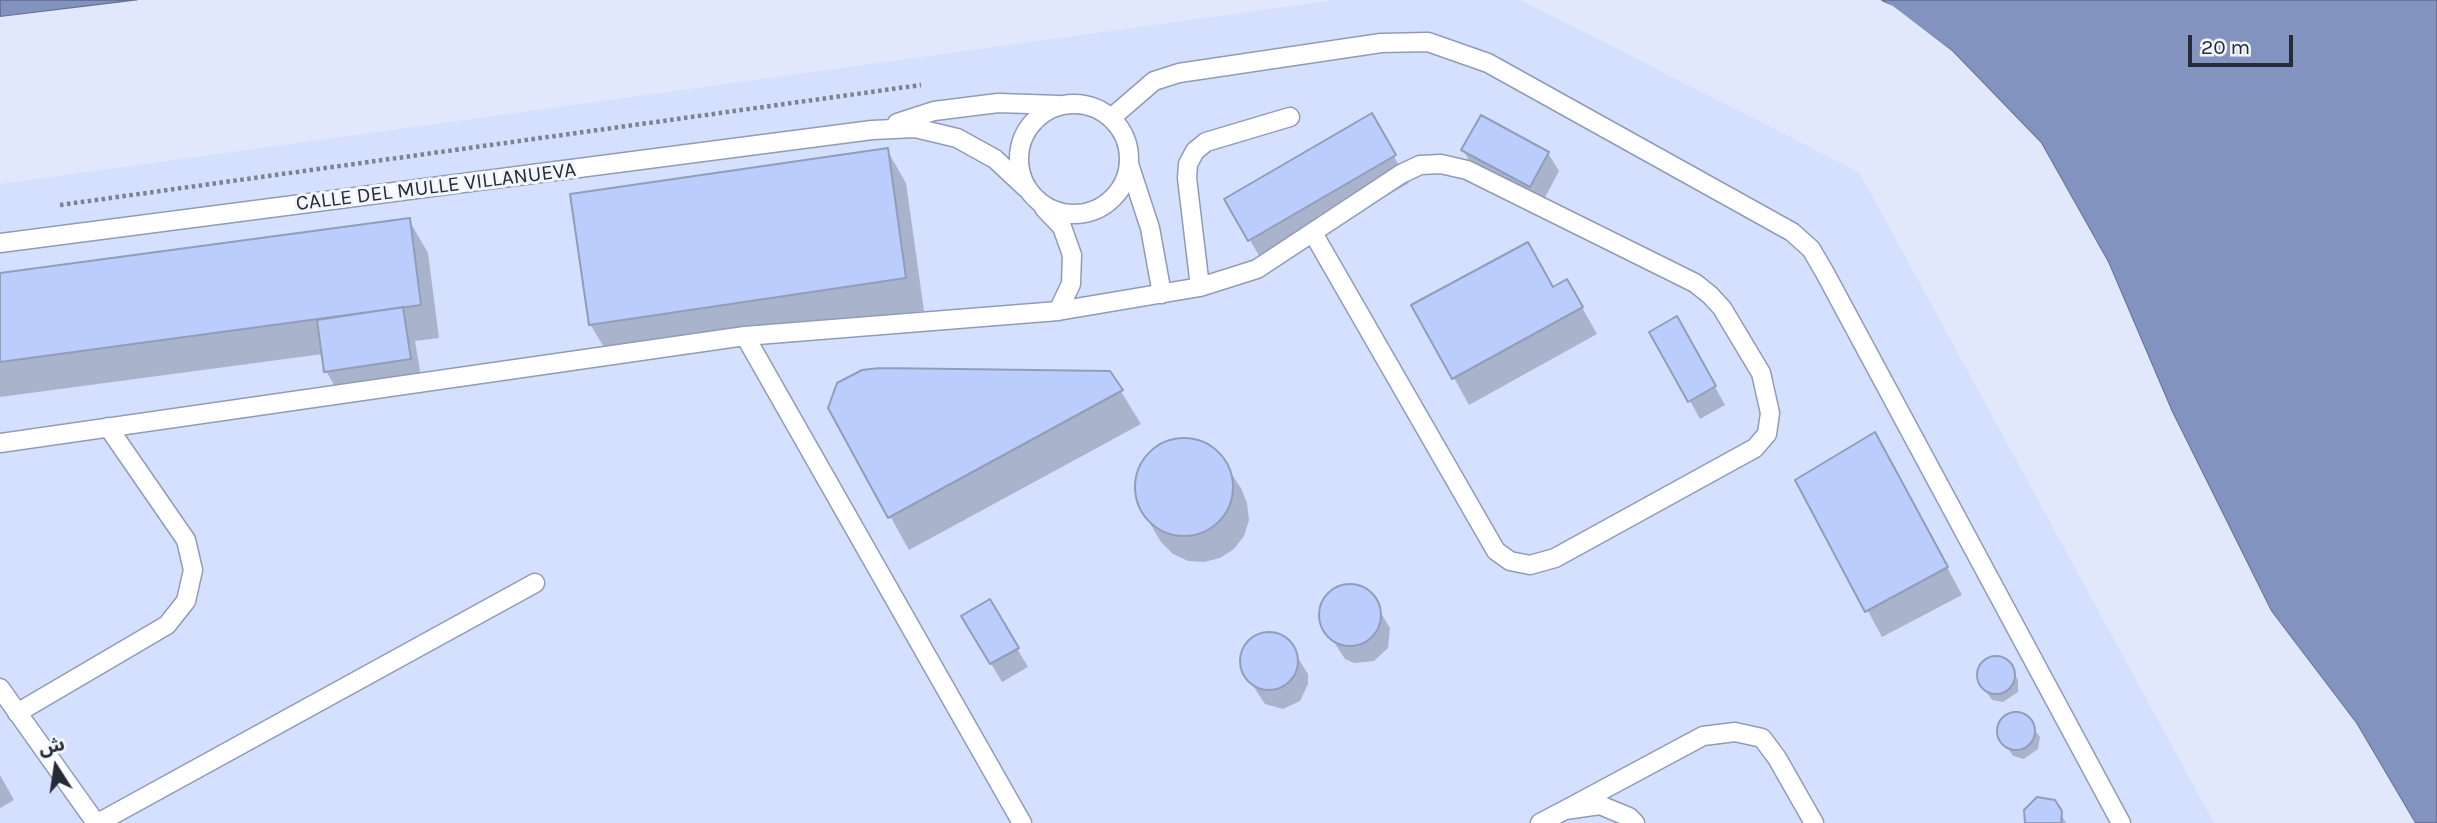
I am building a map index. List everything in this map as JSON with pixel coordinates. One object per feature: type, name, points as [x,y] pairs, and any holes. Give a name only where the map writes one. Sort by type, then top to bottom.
[{"type":"lane","points":[[1111,118],[1154,81],[1179,73],[1381,43],[1428,42],[1488,64],[1792,232],[1811,248],[1825,272],[2121,823]]},
{"type":"lane","name":"CALLE DEL MULLE VILLANUEVA","points":[[872,130],[934,111],[998,103],[1063,105]]},
{"type":"lane","points":[[1058,311],[1071,284],[1072,255],[1062,227],[1026,188],[1019,155],[1023,138],[1046,112],[1063,105],[1097,109],[1111,118],[1122,131],[1128,147],[1129,164],[1150,228],[1162,294]]},
{"type":"lane","points":[[1200,288],[1187,178],[1188,164],[1195,151],[1206,142],[1290,117]]},
{"type":"lane","name":"CALLE DEL MULLE VILLANUEVA","points":[[0,243],[872,130],[915,128],[957,138],[995,159],[1026,188]]},
{"type":"lane","points":[[1042,206],[1079,214],[1097,209],[1113,199],[1124,183],[1129,164]]},
{"type":"lane","points":[[0,443],[745,336],[1058,311],[1200,288],[1258,269],[1313,233],[1420,165],[1441,164],[1467,170],[1695,283],[1710,295],[1729,320],[1761,373],[1770,413],[1767,433],[1755,448],[1555,558],[1530,565],[1510,561],[1496,551],[1313,233]]},
{"type":"lane","points":[[745,336],[1022,823]]},
{"type":"lane","points":[[17,713],[167,625],[186,601],[193,570],[186,540],[108,427]]},
{"type":"lane","points":[[0,688],[97,823],[535,583]]},
{"type":"lane","points":[[1540,823],[1703,736],[1735,732],[1762,738],[1777,758],[1814,823]]},
{"type":"lane","points":[[1565,810],[1600,805],[1629,817],[1635,823]]},
{"type":"path","points":[[55,206],[931,83]]},
{"type":"shaded area","points":[[0,0],[137,0],[0,17]]},
{"type":"shaded area","points":[[1335,0],[1521,0],[1859,172],[2214,823],[0,823],[0,184]]},
{"type":"shaded area","points":[[1882,0],[2437,0],[2437,823],[2415,823],[2356,723],[2271,611],[2172,412],[2108,262],[2041,143],[1952,51]]},
{"type":"pier","points":[[141,0],[138,3],[0,20],[0,17]]},
{"type":"pier","points":[[1879,0],[1893,6],[1952,51],[2041,143],[2108,262],[2172,412],[2271,611],[2356,723],[2415,823],[2411,823],[2353,725],[2268,613],[2168,414],[2105,264],[2038,145],[1950,54]]},
{"type":"building","points":[[1372,113],[1396,155],[1248,241],[1224,199]]},
{"type":"building","points":[[1481,115],[1549,152],[1530,187],[1461,150]]},
{"type":"building","points":[[888,148],[906,278],[589,325],[570,194]]},
{"type":"building","points":[[410,218],[421,305],[0,362],[0,273]]},
{"type":"building","points":[[1528,242],[1553,287],[1567,279],[1583,307],[1452,379],[1411,305]]},
{"type":"building","points":[[403,307],[411,359],[324,372],[317,320]]},
{"type":"building","points":[[1677,316],[1716,386],[1688,402],[1649,332]]},
{"type":"building","points":[[862,370],[1110,371],[1123,390],[888,518],[828,408],[837,383]]},
{"type":"building","points":[[1875,432],[1948,567],[1865,612],[1795,480]]},
{"type":"building","points":[[1184,438],[1203,441],[1219,452],[1230,468],[1233,487],[1230,506],[1219,522],[1203,533],[1184,536],[1165,533],[1149,522],[1138,506],[1135,487],[1138,468],[1149,452],[1165,441]]},
{"type":"building","points":[[1350,584],[1372,593],[1381,615],[1372,637],[1350,646],[1328,637],[1319,615],[1328,593]]},
{"type":"building","points":[[990,599],[1019,648],[990,664],[961,616]]},
{"type":"building","points":[[1263,632],[1275,632],[1290,640],[1298,655],[1298,667],[1290,682],[1275,690],[1263,690],[1248,682],[1240,667],[1240,655],[1248,640]]},
{"type":"building","points":[[1996,656],[2010,661],[2015,675],[2010,689],[1996,694],[1982,689],[1977,675],[1982,661]]},
{"type":"building","points":[[2016,712],[2030,717],[2035,731],[2030,745],[2016,750],[2002,745],[1997,731],[2002,717]]},
{"type":"building","points":[[2037,797],[2055,800],[2062,811],[2061,823],[2025,823],[2024,810]]}]
